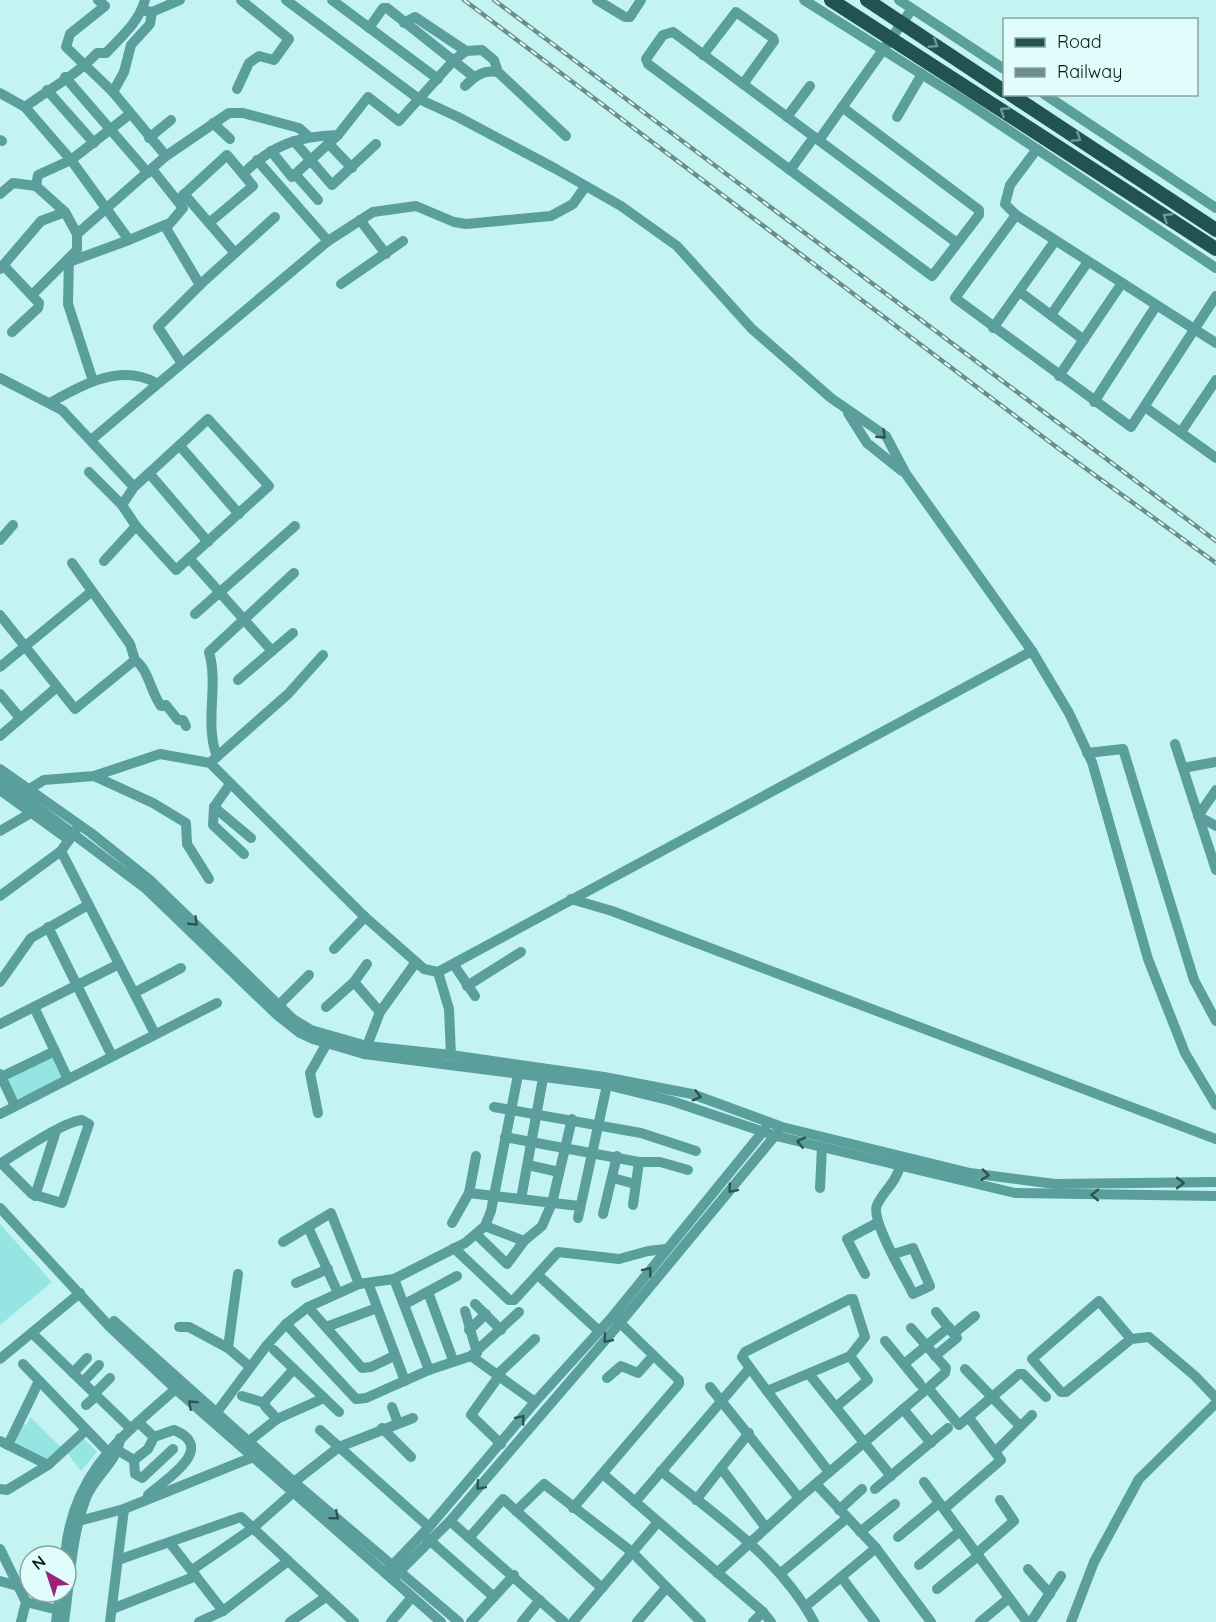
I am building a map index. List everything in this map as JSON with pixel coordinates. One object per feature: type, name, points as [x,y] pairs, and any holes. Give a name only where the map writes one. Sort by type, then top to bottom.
[{"type":"main road","points":[[831,0],[1216,249]]},
{"type":"main road","points":[[867,0],[1003,90]]},
{"type":"main road","points":[[1013,96],[1216,230]]},
{"type":"street","points":[[98,0],[105,6],[70,34],[66,47],[113,92],[166,156]]},
{"type":"street","points":[[25,107],[65,77],[85,66],[97,53],[106,53],[146,8],[180,0]]},
{"type":"street","points":[[237,89],[249,63],[259,56],[274,60],[289,39],[241,0]]},
{"type":"street","points":[[286,0],[418,99],[458,117],[556,169],[621,206],[677,246],[752,329],[844,408],[886,436],[906,474],[1032,651],[1069,713],[1087,753],[1106,806],[1148,958],[1185,1053],[1216,1105]]},
{"type":"street","points":[[332,0],[438,79]]},
{"type":"street","points":[[597,0],[625,17],[630,16],[641,0]]},
{"type":"street","points":[[804,0],[922,74],[1216,268]]},
{"type":"street","points":[[899,0],[1003,68]]},
{"type":"street","points":[[113,92],[124,72],[131,45],[150,24],[146,8]]},
{"type":"street","points":[[369,28],[383,8],[474,77]]},
{"type":"street","points":[[790,170],[842,107],[912,9]]},
{"type":"street","points":[[703,55],[735,12],[773,38],[774,41],[743,84]]},
{"type":"street","points":[[404,23],[416,17],[466,51]]},
{"type":"street","points":[[842,107],[979,210],[979,215],[957,243],[930,275],[646,62],[663,35],[669,31],[957,243]]},
{"type":"street","points":[[271,151],[292,177],[338,135],[368,97],[399,121],[454,60],[466,51],[482,50],[494,60],[498,72],[566,136]]},
{"type":"street","points":[[465,86],[486,70],[498,72]]},
{"type":"street","points":[[897,117],[922,74]]},
{"type":"street","points":[[65,77],[150,171],[209,224],[235,253]]},
{"type":"street","points":[[787,117],[810,86]]},
{"type":"street","points":[[47,90],[94,143]]},
{"type":"street","points":[[0,93],[25,107],[71,160],[129,240]]},
{"type":"street","points":[[1047,96],[1216,208]]},
{"type":"street","points":[[77,234],[166,156],[229,113],[243,113],[299,128],[308,136]]},
{"type":"street","points":[[36,186],[38,175],[71,160],[130,114]]},
{"type":"street","points":[[149,138],[171,120]]},
{"type":"street","points":[[213,123],[230,140]]},
{"type":"street","points":[[243,174],[257,160],[294,141],[308,136],[338,135]]},
{"type":"street","points":[[294,141],[332,185],[376,144]]},
{"type":"street","points":[[328,143],[351,168]]},
{"type":"street","points":[[1037,149],[1010,185],[1005,204],[1016,215],[1087,263],[1216,343]]},
{"type":"street","points":[[181,197],[227,155],[253,186],[209,224]]},
{"type":"street","points":[[257,160],[328,241]]},
{"type":"street","points":[[295,174],[318,200]]},
{"type":"street","points":[[1,195],[13,183],[36,186],[65,212],[77,234],[77,250],[32,295]]},
{"type":"street","points":[[91,440],[181,362],[328,241],[373,212],[416,206],[454,222],[466,224],[551,216],[573,204],[585,187]]},
{"type":"street","points":[[69,260],[105,251],[168,224],[183,208],[181,197]]},
{"type":"street","points":[[12,333],[40,306],[32,295],[2,267],[41,222],[65,212]]},
{"type":"street","points":[[1016,215],[955,298],[1131,427],[1216,296]]},
{"type":"street","points":[[181,362],[158,327],[200,285],[275,217]]},
{"type":"street","points":[[360,220],[386,254]]},
{"type":"street","points":[[168,224],[166,228],[200,285]]},
{"type":"street","points":[[341,284],[403,241]]},
{"type":"street","points":[[993,328],[1055,241]]},
{"type":"street","points":[[69,260],[68,304],[93,381]]},
{"type":"street","points":[[1051,315],[1087,263]]},
{"type":"street","points":[[1059,376],[1122,283]]},
{"type":"street","points":[[1020,292],[1084,340]]},
{"type":"street","points":[[1094,402],[1156,306]]},
{"type":"street","points":[[50,403],[93,381],[124,375],[142,375],[156,383]]},
{"type":"street","points":[[0,378],[62,410],[134,487]]},
{"type":"street","points":[[1181,432],[1214,388]]},
{"type":"street","points":[[1145,407],[1216,458]]},
{"type":"street","points":[[844,408],[867,442],[906,474]]},
{"type":"street","points":[[89,471],[122,505],[136,526],[176,570],[269,486],[208,418],[134,487],[122,505]]},
{"type":"street","points":[[180,446],[239,514]]},
{"type":"street","points":[[149,473],[208,542]]},
{"type":"street","points":[[0,540],[13,525]]},
{"type":"street","points":[[104,561],[136,526]]},
{"type":"street","points":[[195,614],[295,526]]},
{"type":"street","points":[[189,558],[272,651]]},
{"type":"street","points":[[72,563],[130,644],[135,660],[144,666],[150,687],[161,706],[166,705],[178,720],[183,720],[186,726]]},
{"type":"street","points":[[294,573],[209,652],[213,684],[210,721],[213,760],[230,784],[365,917],[416,962],[428,970],[438,972],[1032,651]]},
{"type":"street","points":[[0,667],[91,592]]},
{"type":"street","points":[[0,615],[75,708],[135,660]]},
{"type":"street","points":[[238,680],[293,633]]},
{"type":"street","points":[[24,792],[44,780],[94,776],[160,754],[213,760],[288,694],[323,655]]},
{"type":"street","points":[[0,736],[57,687]]},
{"type":"street","points":[[0,694],[20,718]]},
{"type":"street","points":[[1175,744],[1216,870]]},
{"type":"street","points":[[1087,753],[1123,749],[1194,980],[1216,1021]]},
{"type":"street","points":[[1183,768],[1216,762]]},
{"type":"street","points":[[0,769],[24,792],[145,888],[285,1022],[300,1033],[327,1043],[364,1054],[431,1061],[452,1067],[543,1078],[603,1082],[672,1101],[762,1133],[779,1132],[981,1175],[1056,1184],[1216,1182]]},
{"type":"street","points":[[94,776],[160,806],[186,823],[187,844],[209,879]]},
{"type":"street","points":[[0,779],[24,792],[35,811]]},
{"type":"street","points":[[230,784],[214,807],[213,825],[244,854]]},
{"type":"street","points":[[0,790],[156,885],[303,1026],[367,1046],[452,1055],[603,1082],[692,1094],[770,1123],[779,1132],[822,1147],[1015,1193],[1216,1196]]},
{"type":"street","points":[[1198,816],[1216,790]]},
{"type":"street","points":[[214,807],[252,838]]},
{"type":"street","points":[[0,831],[35,811]]},
{"type":"street","points":[[1198,816],[1216,826]]},
{"type":"street","points":[[0,897],[61,851],[74,833]]},
{"type":"street","points":[[61,851],[155,1034]]},
{"type":"street","points":[[571,899],[612,911],[1216,1139]]},
{"type":"street","points":[[0,981],[23,946],[48,927],[88,905]]},
{"type":"street","points":[[334,949],[365,917]]},
{"type":"street","points":[[48,927],[112,1056]]},
{"type":"street","points":[[467,986],[521,952]]},
{"type":"street","points":[[367,1046],[380,1011],[416,962]]},
{"type":"street","points":[[0,1024],[119,964]]},
{"type":"street","points":[[326,1007],[354,982],[367,964]]},
{"type":"street","points":[[454,965],[474,996]]},
{"type":"street","points":[[134,993],[181,968]]},
{"type":"street","points":[[438,972],[449,1010],[452,1055]]},
{"type":"street","points":[[279,1005],[309,975]]},
{"type":"street","points":[[354,982],[380,1011]]},
{"type":"street","points":[[1204,995],[1216,995]]},
{"type":"street","points":[[0,1114],[217,1003]]},
{"type":"street","points":[[34,1007],[68,1079]]},
{"type":"street","points":[[318,1113],[310,1073],[327,1043]]},
{"type":"street","points":[[15,1106],[1,1075],[55,1051]]},
{"type":"street","points":[[213,1416],[249,1366],[286,1324],[308,1307],[364,1284],[394,1279],[454,1248],[481,1231],[493,1197],[518,1075]]},
{"type":"street","points":[[521,1199],[543,1078]]},
{"type":"street","points":[[578,1218],[598,1124],[603,1082]]},
{"type":"street","points":[[494,1107],[641,1132],[696,1151]]},
{"type":"street","points":[[481,1231],[507,1264],[524,1241],[542,1226],[552,1203],[572,1119]]},
{"type":"street","points":[[77,1120],[86,1121],[90,1126],[62,1203],[35,1196],[0,1163],[77,1120]]},
{"type":"street","points":[[389,1576],[427,1534],[535,1402],[599,1331],[616,1319],[666,1249],[770,1123]]},
{"type":"street","points":[[35,1196],[56,1131]]},
{"type":"street","points":[[427,1534],[450,1521],[616,1319],[779,1132]]},
{"type":"street","points":[[505,1137],[618,1156],[639,1162],[660,1162],[688,1170]]},
{"type":"street","points":[[820,1188],[822,1147]]},
{"type":"street","points":[[452,1223],[469,1193],[476,1156]]},
{"type":"street","points":[[603,1214],[618,1156]]},
{"type":"street","points":[[633,1205],[639,1162]]},
{"type":"street","points":[[528,1165],[559,1172]]},
{"type":"street","points":[[894,1254],[878,1223],[877,1205],[899,1174],[900,1165]]},
{"type":"street","points":[[613,1178],[635,1184]]},
{"type":"street","points":[[469,1193],[579,1206]]},
{"type":"street","points":[[0,1208],[110,1327],[213,1416],[254,1457],[398,1568],[459,1622]]},
{"type":"street","points":[[283,1242],[332,1213],[377,1308],[405,1381]]},
{"type":"street","points":[[864,1274],[847,1239],[878,1223]]},
{"type":"street","points":[[308,1227],[338,1293]]},
{"type":"street","points":[[481,1231],[524,1241]]},
{"type":"street","points":[[454,1248],[509,1300],[514,1300],[558,1252],[567,1251],[619,1259],[666,1249]]},
{"type":"street","points":[[296,1283],[328,1269]]},
{"type":"street","points":[[228,1348],[238,1274]]},
{"type":"street","points":[[538,1275],[599,1331]]},
{"type":"street","points":[[405,1304],[457,1276]]},
{"type":"street","points":[[394,1279],[429,1370]]},
{"type":"street","points":[[428,1292],[453,1360]]},
{"type":"street","points":[[0,1359],[80,1293]]},
{"type":"street","points":[[767,1391],[850,1356],[866,1337],[854,1299],[745,1352],[742,1357],[749,1369],[829,1472]]},
{"type":"street","points":[[1075,1621],[1094,1562],[1139,1479],[1215,1399],[1195,1376],[1149,1337],[1131,1339],[1066,1392],[1061,1392],[1032,1359],[1099,1301],[1131,1339]]},
{"type":"street","points":[[475,1304],[501,1330]]},
{"type":"street","points":[[308,1307],[362,1368],[371,1367],[394,1356]]},
{"type":"street","points":[[326,1327],[377,1308]]},
{"type":"street","points":[[465,1311],[474,1354],[498,1376],[535,1402]]},
{"type":"street","points":[[286,1324],[356,1399],[366,1398],[453,1360],[474,1354],[519,1312]]},
{"type":"street","points":[[935,1356],[957,1339],[936,1312]]},
{"type":"street","points":[[469,1330],[486,1314]]},
{"type":"street","points":[[904,1364],[926,1346],[975,1316]]},
{"type":"street","points":[[573,1508],[680,1380],[616,1319]]},
{"type":"street","points":[[178,1327],[189,1327],[228,1348],[249,1366]]},
{"type":"street","points":[[717,1573],[903,1409],[924,1386],[946,1370],[911,1328]]},
{"type":"street","points":[[33,1334],[95,1395],[154,1437]]},
{"type":"street","points":[[501,1444],[471,1415],[498,1376],[535,1339]]},
{"type":"street","points":[[885,1341],[957,1424],[969,1418],[1021,1373],[1046,1397]]},
{"type":"street","points":[[274,1350],[339,1412]]},
{"type":"street","points":[[607,1378],[621,1366],[638,1373],[653,1356]]},
{"type":"street","points":[[837,1406],[868,1380],[850,1356]]},
{"type":"street","points":[[73,1373],[87,1358]]},
{"type":"street","points":[[23,1364],[107,1451]]},
{"type":"street","points":[[82,1382],[99,1365]]},
{"type":"street","points":[[265,1403],[294,1369]]},
{"type":"street","points":[[635,1502],[749,1369]]},
{"type":"street","points":[[965,1369],[1020,1426]]},
{"type":"street","points":[[809,1374],[891,1476]]},
{"type":"street","points":[[86,1405],[110,1378]]},
{"type":"street","points":[[39,1381],[4,1443],[48,1465]]},
{"type":"street","points":[[66,1544],[74,1504],[86,1479],[120,1438],[179,1386]]},
{"type":"street","points":[[710,1387],[723,1400],[800,1498]]},
{"type":"street","points":[[242,1396],[265,1403],[277,1419]]},
{"type":"street","points":[[249,1441],[277,1419],[324,1398]]},
{"type":"street","points":[[392,1407],[398,1423]]},
{"type":"street","points":[[903,1409],[931,1443]]},
{"type":"street","points":[[996,1451],[1032,1415]]},
{"type":"street","points":[[213,1416],[249,1441],[389,1576],[441,1622]]},
{"type":"street","points":[[112,1609],[194,1573],[253,1528],[339,1448],[382,1428],[412,1418]]},
{"type":"street","points":[[898,1537],[1000,1462],[1001,1458],[969,1418]]},
{"type":"street","points":[[382,1428],[411,1457]]},
{"type":"street","points":[[875,1489],[948,1428]]},
{"type":"street","points":[[0,1489],[7,1490],[48,1465],[86,1430]]},
{"type":"street","points":[[320,1430],[494,1597]]},
{"type":"street","points":[[134,1460],[148,1449],[154,1437],[169,1431],[178,1432],[190,1442],[192,1452],[187,1461],[141,1501]]},
{"type":"street","points":[[696,1500],[749,1433]]},
{"type":"street","points":[[64,1622],[79,1521],[90,1490],[119,1451],[120,1438]]},
{"type":"street","points":[[134,1460],[135,1474],[142,1478],[173,1449]]},
{"type":"street","points":[[119,1451],[134,1460]]},
{"type":"street","points":[[79,1521],[124,1509],[254,1457]]},
{"type":"street","points":[[721,1468],[766,1528]]},
{"type":"street","points":[[661,1471],[750,1543],[781,1573],[806,1606],[814,1622]]},
{"type":"street","points":[[603,1474],[763,1612],[771,1622]]},
{"type":"street","points":[[924,1482],[1029,1622],[1061,1576]]},
{"type":"street","points":[[516,1511],[544,1484],[632,1552],[701,1622]]},
{"type":"street","points":[[816,1484],[876,1548],[931,1622]]},
{"type":"street","points":[[781,1573],[843,1514],[862,1489]]},
{"type":"street","points":[[469,1538],[503,1499],[602,1588]]},
{"type":"street","points":[[937,1589],[1014,1521],[1000,1500]]},
{"type":"street","points":[[860,1532],[895,1504]]},
{"type":"street","points":[[110,1622],[124,1509]]},
{"type":"street","points":[[118,1560],[241,1517],[354,1622]]},
{"type":"street","points":[[450,1521],[514,1575],[564,1622]]},
{"type":"street","points":[[573,1622],[658,1522]]},
{"type":"street","points":[[919,1565],[960,1531]]},
{"type":"street","points":[[170,1543],[223,1611]]},
{"type":"street","points":[[806,1606],[876,1548]]},
{"type":"street","points":[[0,1549],[18,1586]]},
{"type":"street","points":[[199,1622],[223,1611],[288,1561]]},
{"type":"street","points":[[1028,1569],[1050,1594]]},
{"type":"street","points":[[471,1622],[514,1575]]},
{"type":"street","points":[[842,1578],[869,1619]]},
{"type":"street","points":[[0,1581],[18,1586]]},
{"type":"street","points":[[637,1622],[666,1588]]},
{"type":"street","points":[[290,1622],[326,1597]]},
{"type":"street","points":[[391,1622],[412,1597]]},
{"type":"street","points":[[980,1622],[1009,1598]]},
{"type":"street","points":[[522,1622],[540,1600]]},
{"type":"street","points":[[21,1622],[26,1604]]},
{"type":"street","points":[[34,1604],[58,1610]]},
{"type":"street","points":[[56,1622],[59,1604]]},
{"type":"street","points":[[753,1622],[763,1612]]},
{"type":"shaded area","points":[[52,1056],[63,1078],[15,1100],[5,1078]]},
{"type":"shaded area","points":[[0,1224],[52,1282],[0,1325]]},
{"type":"shaded area","points":[[30,1417],[61,1447],[45,1464],[14,1447],[23,1424],[27,1425]]},
{"type":"shaded area","points":[[83,1438],[97,1452],[81,1471],[68,1454]]},
{"type":"railway","points":[[464,0],[1063,452],[1216,563]]},
{"type":"railway","points":[[494,0],[1216,541]]}]
